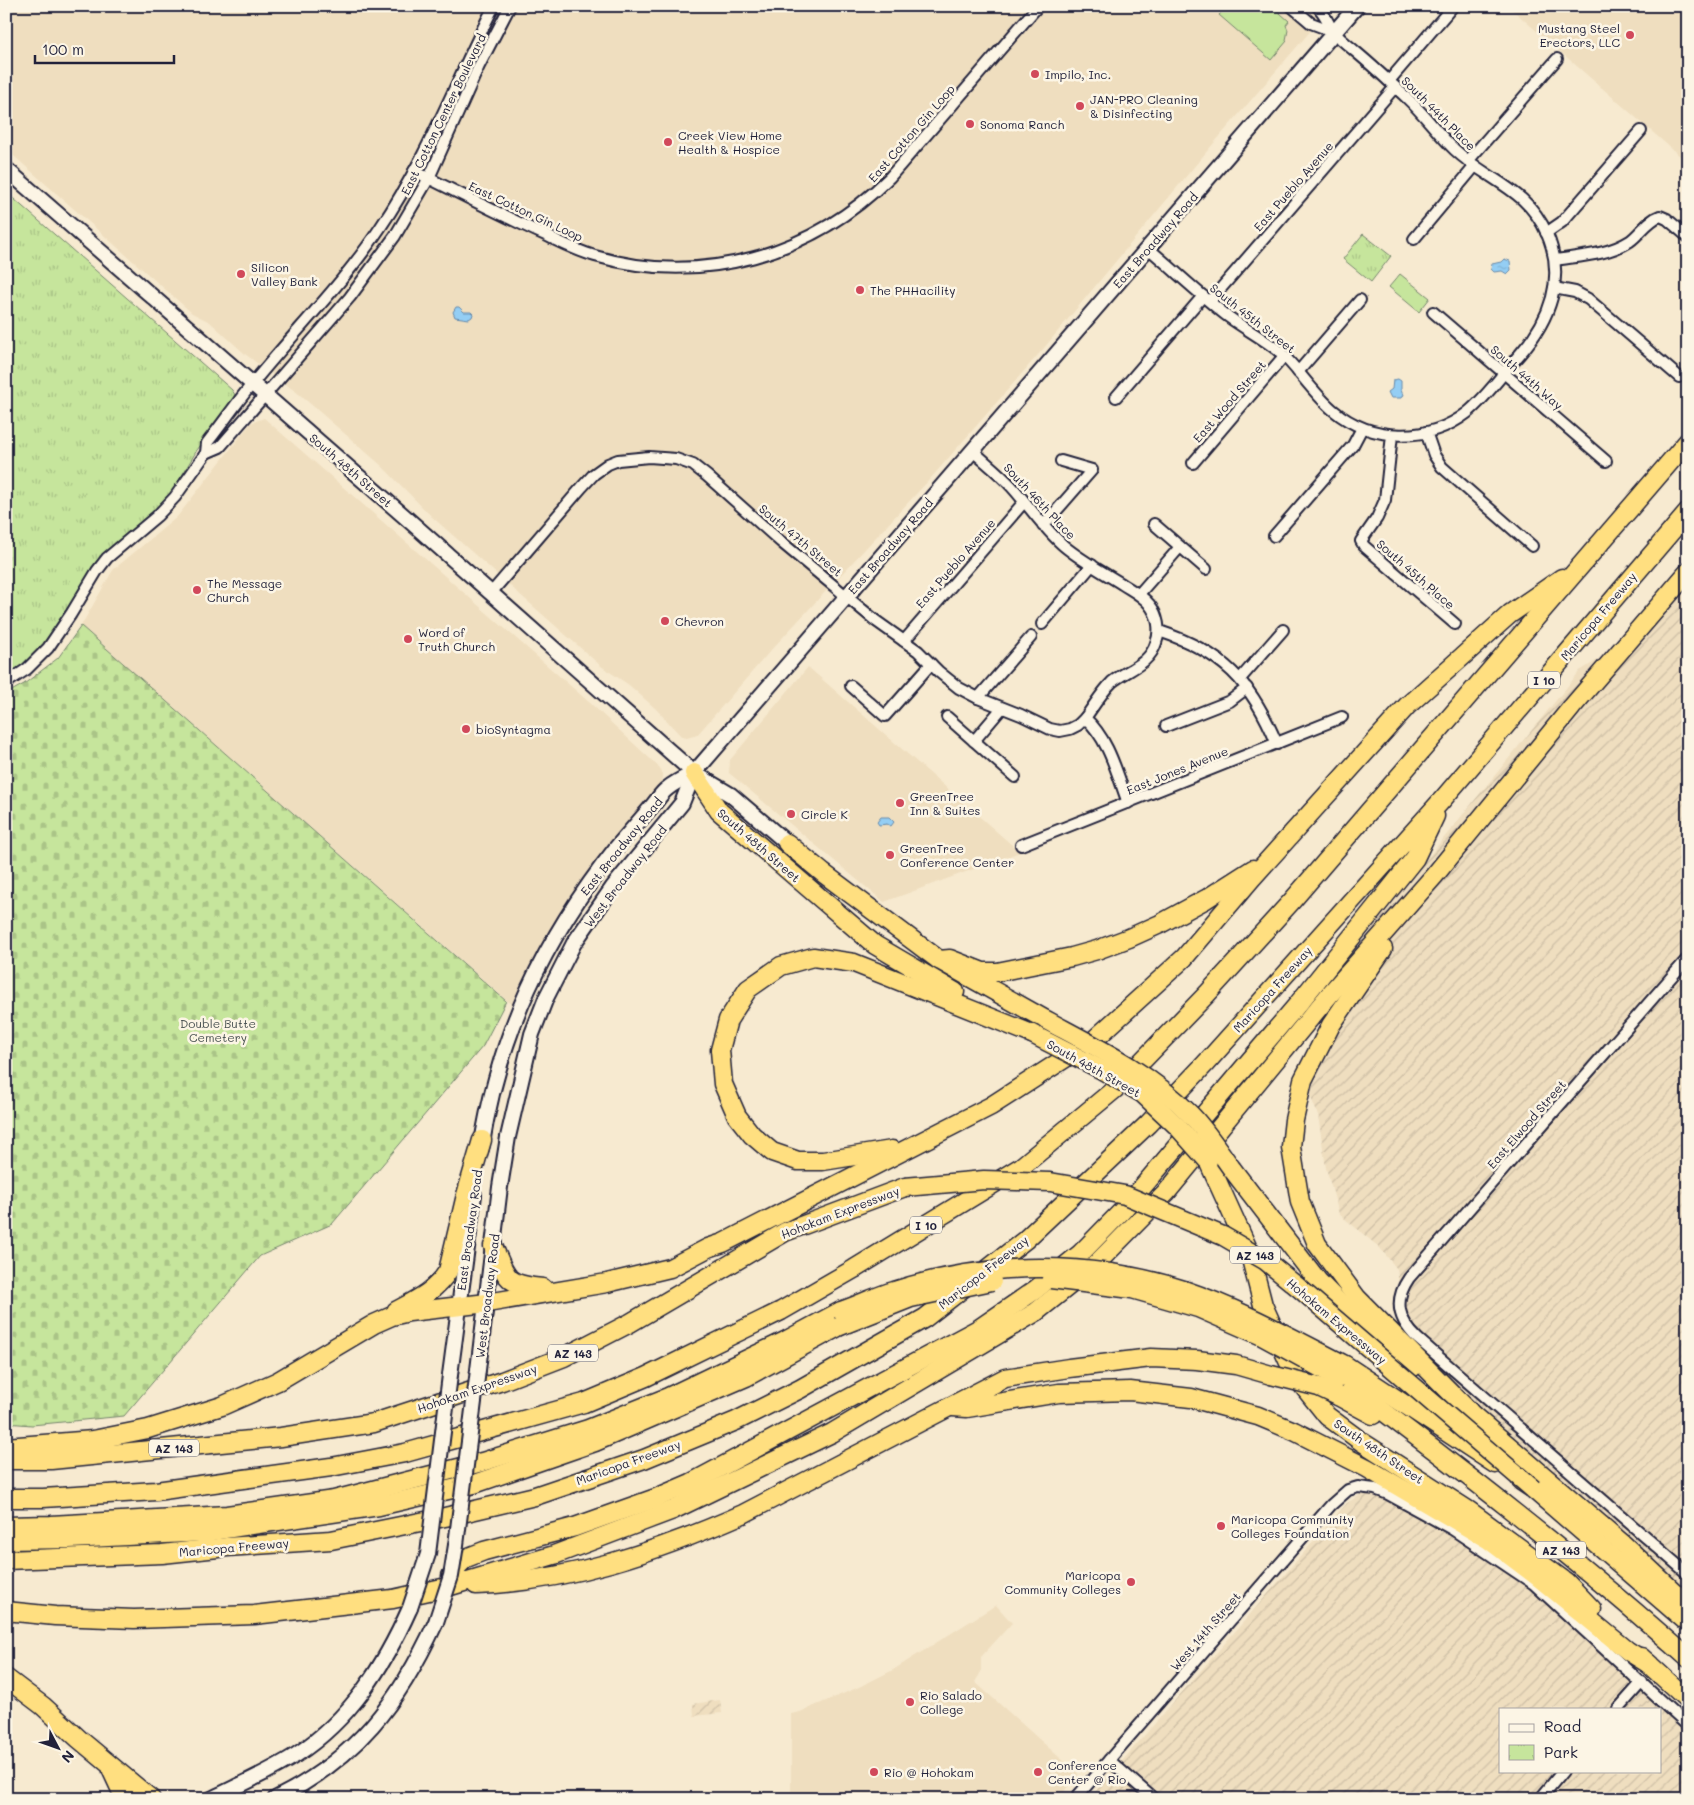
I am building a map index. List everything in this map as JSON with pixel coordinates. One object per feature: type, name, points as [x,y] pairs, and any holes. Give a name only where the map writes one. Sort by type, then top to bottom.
[{"type":"highway","name":"I 10","points":[[6,1498],[43,1498],[156,1491],[322,1469],[414,1451],[584,1403],[646,1377],[781,1311],[854,1269],[1021,1167],[1115,1089],[1170,1034],[1291,902],[1688,441]]},
{"type":"highway","name":"Maricopa Freeway","points":[[6,1560],[162,1554],[227,1547],[331,1540],[535,1496],[644,1459],[736,1421],[800,1389],[925,1318],[1024,1240],[1148,1124],[1206,1063],[1442,800],[1688,512]]},
{"type":"highway","points":[[374,1324],[392,1316],[409,1312],[487,1303],[607,1283],[670,1268],[708,1248],[723,1243],[991,1106],[1095,1039],[1184,958],[1274,854],[1407,706],[1510,614],[1583,564]]},
{"type":"highway","points":[[6,1611],[55,1616],[134,1619],[254,1615],[393,1599],[451,1581],[554,1555],[673,1510],[832,1433],[1036,1312],[1096,1264],[1166,1193],[1330,994],[1434,876],[1572,707],[1688,572]]},
{"type":"highway","name":"South 48th Street","points":[[694,773],[718,811],[875,945],[926,977],[1102,1070],[1143,1094],[1177,1126],[1208,1161],[1249,1251],[1263,1305],[1294,1376],[1327,1416],[1362,1442],[1468,1510],[1566,1582],[1609,1628],[1688,1700]]},
{"type":"highway","points":[[451,1581],[457,1567],[466,1558],[484,1551],[575,1527],[656,1498],[691,1483],[980,1328],[1035,1290],[1080,1254],[1122,1211],[1298,1004],[1415,858],[1442,800]]},
{"type":"highway","name":"South 48th Street","points":[[787,843],[939,960],[1113,1057],[1155,1084],[1191,1114],[1318,1281],[1371,1335],[1469,1411],[1623,1544],[1688,1605]]},
{"type":"highway","points":[[939,960],[950,959],[983,972],[997,972],[1097,950],[1129,938],[1206,899],[1274,854]]},
{"type":"highway","points":[[1434,876],[1331,1025],[1303,1080],[1294,1120],[1291,1147],[1300,1202],[1317,1244],[1357,1298],[1469,1411]]},
{"type":"highway","points":[[911,1146],[823,1161],[798,1161],[772,1152],[752,1135],[737,1116],[723,1084],[720,1050],[728,1020],[748,989],[781,966],[813,957],[863,967],[1032,1034]]},
{"type":"highway","points":[[6,1447],[92,1440],[148,1429],[222,1406],[278,1381],[434,1288],[442,1281],[451,1261],[460,1216],[482,1140]]},
{"type":"highway","name":"Hohokam Expressway","points":[[6,1460],[51,1460],[271,1438],[374,1423],[502,1381],[564,1357],[630,1323],[785,1232],[905,1187],[984,1180],[1050,1182],[1125,1195],[1223,1236],[1266,1261],[1688,1623]]},
{"type":"highway","points":[[493,1246],[506,1274],[512,1282],[522,1286],[566,1289]]},
{"type":"highway","points":[[6,1540],[69,1540],[205,1532],[379,1506],[474,1484],[595,1442],[746,1377],[840,1319],[893,1291],[951,1276],[1003,1269],[1046,1267],[1124,1275],[1175,1288],[1247,1316],[1345,1365],[1533,1489]]},
{"type":"highway","points":[[6,1526],[227,1515],[334,1500],[482,1462],[588,1429],[668,1396],[785,1341],[840,1319],[911,1298],[992,1281],[1056,1279],[1132,1289],[1198,1308],[1262,1336],[1338,1378],[1431,1447]]},
{"type":"highway","points":[[451,1581],[509,1584],[583,1570],[698,1534],[743,1514],[1005,1378],[1069,1368],[1152,1358],[1236,1365],[1319,1387],[1431,1447]]},
{"type":"highway","points":[[950,1407],[967,1408],[1059,1393],[1130,1391],[1191,1398],[1258,1416],[1294,1431],[1367,1468],[1489,1540],[1538,1577],[1628,1651],[1649,1664]]},
{"type":"highway","name":"AZ 143","points":[[1431,1447],[1504,1502],[1604,1583],[1688,1658]]},
{"type":"highway","points":[[6,1678],[43,1706],[152,1799]]},
{"type":"highway","points":[[107,1762],[125,1799]]},
{"type":"main road","name":"East Broadway Road","points":[[211,1799],[269,1771],[296,1755],[323,1735],[346,1713],[365,1690],[382,1663],[410,1608],[428,1554],[468,1228],[486,1116],[498,1066],[511,1030],[541,962],[567,916],[596,873],[668,788],[694,773],[1357,6]]},
{"type":"main road","name":"South 48th Street","points":[[6,169],[265,394],[694,773],[732,795],[787,843]]},
{"type":"main road","name":"West Broadway Road","points":[[275,1799],[327,1769],[379,1719],[423,1650],[436,1622],[451,1581],[506,1145],[532,1034],[546,998],[574,943],[613,887],[682,803],[694,773]]},
{"type":"street","name":"East Cotton Center Boulevard","points":[[494,6],[467,60],[439,124],[385,220],[358,259],[252,384],[207,442],[206,453],[220,447],[350,297],[400,229],[429,178],[479,66],[510,6]]},
{"type":"street","name":"East Cotton Gin Loop","points":[[414,171],[559,241],[594,256],[623,263],[656,267],[712,266],[766,255],[798,243],[828,227],[876,191],[1038,6]]},
{"type":"street","name":"South 44th Place","points":[[1291,6],[1311,23],[1334,32]]},
{"type":"street","name":"South 44th Place","points":[[1317,6],[1334,32],[1412,102],[1448,143],[1472,164],[1520,196],[1536,215],[1546,232],[1554,260],[1554,288],[1547,315],[1538,331],[1504,373]]},
{"type":"street","name":"East Pueblo Avenue","points":[[1116,397],[1207,298],[1392,84],[1453,6]]},
{"type":"street","points":[[1414,238],[1557,58]]},
{"type":"street","points":[[1546,232],[1562,222],[1641,131]]},
{"type":"street","points":[[1554,260],[1614,249],[1635,237],[1652,220],[1660,216],[1667,219],[1688,237]]},
{"type":"street","name":"South 45th Street","points":[[1148,248],[1207,298],[1284,356],[1332,409],[1348,421],[1362,428],[1392,435],[1410,435],[1444,426],[1466,413],[1504,373]]},
{"type":"street","points":[[1554,288],[1575,292],[1588,299],[1679,377]]},
{"type":"street","points":[[1298,372],[1360,300]]},
{"type":"street","name":"South 44th Way","points":[[1433,312],[1606,461]]},
{"type":"street","name":"East Wood Street","points":[[1193,463],[1284,356]]},
{"type":"street","points":[[1274,536],[1353,445],[1362,428]]},
{"type":"street","points":[[1426,432],[1434,455],[1442,467],[1532,546]]},
{"type":"street","name":"South 45th Place","points":[[1392,435],[1385,500],[1377,518],[1361,541],[1364,546],[1455,624]]},
{"type":"street","name":"South 46th Place","points":[[973,451],[1003,478],[1043,526],[1065,547],[1139,594],[1154,612],[1158,631]]},
{"type":"street","points":[[6,683],[27,669],[48,648],[107,558],[167,507],[206,453]]},
{"type":"street","name":"South 47th Street","points":[[491,593],[594,474],[608,464],[618,460],[649,457],[676,459],[693,465],[708,476],[781,542],[904,641],[953,684],[978,698],[1055,730],[1075,727],[1085,718]]},
{"type":"street","points":[[1043,526],[1092,470],[1061,461]]},
{"type":"street","name":"East Pueblo Avenue","points":[[904,641],[1024,502]]},
{"type":"street","points":[[1154,524],[1206,569]]},
{"type":"street","points":[[1139,594],[1180,547]]},
{"type":"street","points":[[1042,624],[1092,565]]},
{"type":"street","points":[[1240,679],[1284,630]]},
{"type":"street","points":[[1128,803],[1103,740],[1085,718],[1098,697],[1112,683],[1121,675],[1143,663],[1150,656],[1157,642],[1158,631],[1203,649],[1222,662],[1240,679],[1264,712],[1277,744]]},
{"type":"street","points":[[978,698],[1031,637]]},
{"type":"street","points":[[851,686],[885,716],[931,664]]},
{"type":"street","points":[[1166,726],[1230,700],[1248,688]]},
{"type":"street","points":[[974,742],[1002,708]]},
{"type":"street","points":[[947,717],[1015,778]]},
{"type":"street","name":"East Jones Avenue","points":[[1021,846],[1342,717]]},
{"type":"street","name":"East Elwood Street","points":[[1688,958],[1409,1278],[1401,1292],[1399,1303],[1400,1315],[1408,1330],[1688,1574]]},
{"type":"street","name":"West 14th Street","points":[[1075,1799],[1331,1505],[1348,1490],[1358,1487],[1375,1489],[1388,1494],[1438,1521],[1534,1584],[1642,1682]]},
{"type":"street","points":[[1619,1708],[1642,1682],[1688,1726]]},
{"type":"street","points":[[1109,1760],[1154,1799]]},
{"type":"street","points":[[1540,1799],[1562,1772]]},
{"type":"shaded area","points":[[6,6],[1332,6],[1208,150],[1044,348],[931,478],[771,650],[697,735],[687,738],[682,737],[656,709],[629,685],[601,666],[431,516],[382,466],[299,394],[245,354],[210,322],[192,313],[6,149]]},
{"type":"shaded area","points":[[1508,6],[1688,6],[1688,163]]},
{"type":"shaded area","points":[[264,418],[590,703],[660,768],[662,772],[662,784],[599,858],[561,912],[536,955],[513,1006],[81,626],[113,570],[177,517],[251,423]]},
{"type":"shaded area","points":[[1688,568],[1688,1591],[1457,1392],[1407,1345],[1397,1269],[1380,1248],[1339,1214],[1326,1168],[1318,1115],[1304,1081],[1314,1036],[1338,982],[1381,915],[1580,671],[1629,640]]},
{"type":"shaded area","points":[[808,667],[1020,852],[884,902],[729,773],[730,760]]},
{"type":"shaded area","points":[[1365,1492],[1392,1494],[1503,1553],[1635,1668],[1688,1723],[1688,1799],[1089,1799],[1347,1503]]},
{"type":"shaded area","name":"Rio Salado College","points":[[996,1605],[1012,1623],[981,1657],[981,1672],[975,1682],[1078,1774],[1058,1799],[791,1799],[791,1714],[859,1687],[893,1670]]},
{"type":"shaded area","points":[[720,1700],[722,1713],[694,1716],[693,1704]]},
{"type":"green space","points":[[1227,6],[1272,6],[1289,21],[1286,25],[1288,30],[1287,41],[1271,60],[1219,15]]},
{"type":"green space","points":[[6,192],[232,390],[235,395],[230,407],[197,450],[174,489],[163,503],[102,555],[45,643],[33,656],[6,677]]},
{"type":"green space","points":[[1363,234],[1391,256],[1371,282],[1343,259]]},
{"type":"green space","points":[[1400,274],[1430,298],[1419,312],[1389,287]]},
{"type":"green space","name":"Double Butte Cemetery","points":[[81,626],[506,1001],[483,1046],[332,1224],[260,1256],[124,1416],[32,1425],[6,1423],[6,694],[24,684],[58,658]]},
{"type":"water","points":[[1504,259],[1510,261],[1511,270],[1507,274],[1502,271],[1494,272],[1491,269],[1492,264],[1501,262]]},
{"type":"water","points":[[456,307],[459,307],[464,312],[471,312],[473,314],[472,317],[469,319],[455,317],[453,312]]},
{"type":"water","points":[[1398,379],[1401,381],[1403,395],[1401,398],[1391,398],[1388,392],[1392,389],[1393,380]]},
{"type":"water","points":[[881,817],[889,817],[894,822],[891,826],[887,824],[879,825],[877,822]]},
{"type":"place","name":"Mustang Steel Erectors, LLC","points":[[1630,35]]},
{"type":"place","name":"Impilo, Inc.","points":[[1035,74]]},
{"type":"place","name":"JAN-PRO Cleaning & Disinfecting","points":[[1080,106]]},
{"type":"place","name":"Sonoma Ranch","points":[[970,124]]},
{"type":"place","name":"Creek View Home Health & Hospice","points":[[668,142]]},
{"type":"place","name":"Silicon Valley Bank","points":[[241,274]]},
{"type":"place","name":"The PHHacility","points":[[860,290]]},
{"type":"place","name":"The Message Church","points":[[197,590]]},
{"type":"place","name":"Chevron","points":[[665,621]]},
{"type":"place","name":"Word of Truth Church","points":[[408,639]]},
{"type":"place","name":"bioSyntagma","points":[[466,729]]},
{"type":"place","name":"GreenTree Inn & Suites","points":[[900,803]]},
{"type":"place","name":"Circle K","points":[[791,814]]},
{"type":"place","name":"GreenTree Conference Center","points":[[890,855]]},
{"type":"place","name":"Maricopa Community Colleges Foundation","points":[[1221,1526]]},
{"type":"place","name":"Maricopa Community Colleges","points":[[1131,1582]]},
{"type":"place","name":"Rio Salado College","points":[[910,1702]]},
{"type":"place","name":"Rio @ Hohokam","points":[[874,1772]]},
{"type":"place","name":"Conference Center @ Rio","points":[[1038,1772]]}]
